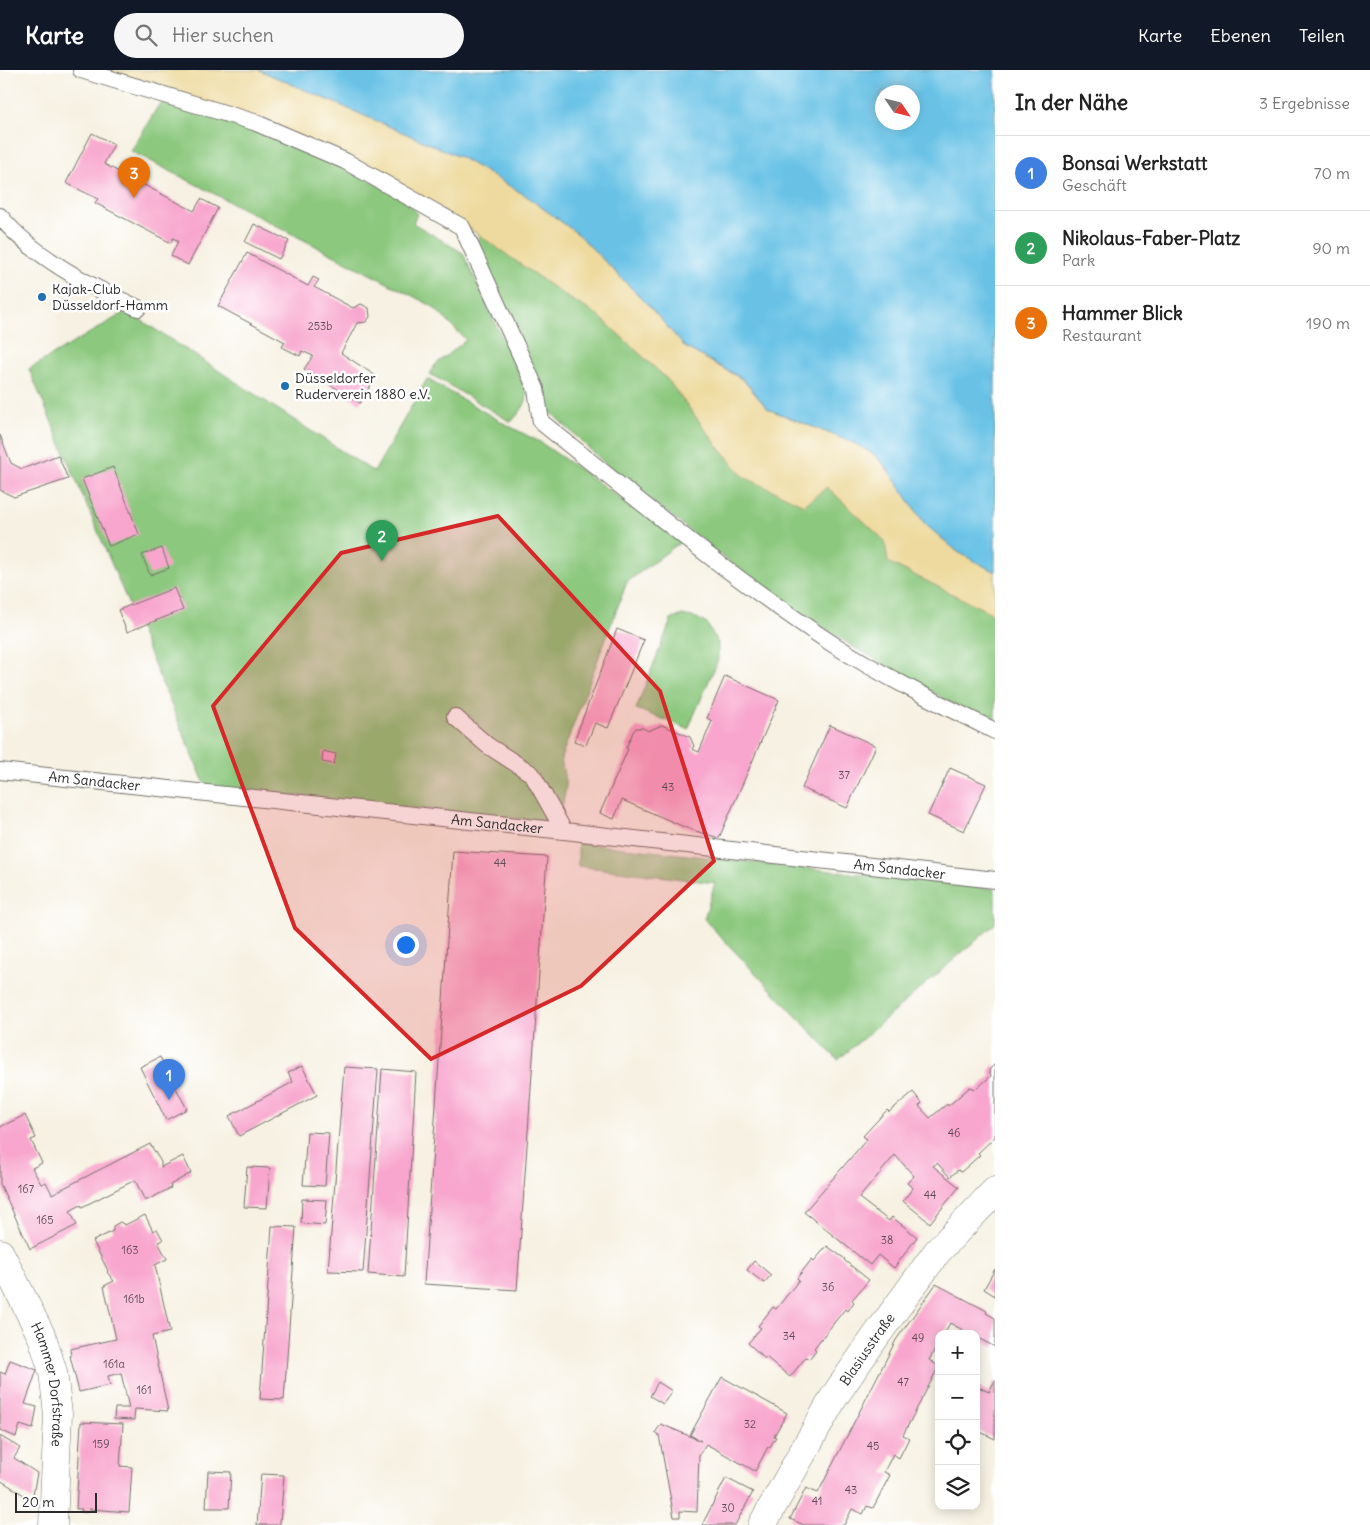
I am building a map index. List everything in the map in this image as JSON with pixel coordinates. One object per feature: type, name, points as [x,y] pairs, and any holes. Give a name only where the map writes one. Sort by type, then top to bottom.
[{"type":"street","name":"Blasiusstraße","points":[[762,1525],[834,1397],[876,1336],[937,1252],[995,1191]]},
{"type":"street","name":"Hammer Dorfstraße","points":[[0,1253],[42,1337],[53,1372],[58,1414],[53,1525]]},
{"type":"lane","points":[[81,70],[254,122],[345,160],[462,227],[536,389],[541,422],[703,553],[832,643],[906,686],[995,731]]},
{"type":"lane","points":[[0,216],[36,251],[105,292],[138,308]]},
{"type":"lane","points":[[455,717],[487,745],[532,774],[564,831]]},
{"type":"lane","name":"Am Sandacker","points":[[0,771],[564,831],[995,880]]},
{"type":"highlighted area","points":[[498,516],[660,691],[714,861],[581,986],[431,1059],[295,928],[213,706],[341,553]]},
{"type":"green space","points":[[167,101],[259,130],[338,163],[402,198],[417,214],[413,223],[463,253],[527,392],[520,412],[511,422],[430,374],[435,365],[466,340],[432,306],[131,151],[158,106]]},
{"type":"green space","points":[[481,235],[567,297],[599,316],[667,379],[744,477],[827,487],[886,541],[969,601],[995,615],[995,725],[978,718],[852,646],[772,595],[611,469],[544,406],[473,244]]},
{"type":"green space","points":[[127,311],[374,472],[427,379],[540,442],[682,541],[627,582],[561,758],[566,787],[559,823],[206,787],[29,369]]},
{"type":"green space","points":[[682,615],[697,618],[707,624],[718,643],[718,660],[688,729],[636,709],[671,620]]},
{"type":"green space","points":[[578,843],[995,889],[995,924],[838,1060],[704,919],[715,883],[578,866]]},
{"type":"sand","points":[[97,70],[259,70],[462,158],[525,195],[578,234],[650,307],[685,347],[743,380],[768,409],[856,444],[873,454],[884,464],[925,524],[958,552],[995,572],[995,615],[888,562],[885,541],[827,487],[804,505],[744,477],[667,379],[599,316],[567,297],[452,216],[346,157]]},
{"type":"water","points":[[259,70],[995,70],[995,572],[958,552],[925,524],[884,464],[873,454],[856,444],[768,409],[743,379],[685,347],[650,307],[578,234],[525,195],[462,158]]},
{"type":"building","points":[[92,133],[114,144],[104,164],[194,211],[201,199],[218,208],[188,265],[171,256],[178,241],[173,238],[171,243],[95,203],[98,199],[66,183]]},
{"type":"building","points":[[254,224],[289,241],[279,259],[245,242]]},
{"type":"building","points":[[247,253],[308,286],[313,277],[319,280],[314,287],[353,308],[361,304],[369,308],[370,317],[366,322],[357,323],[341,353],[376,376],[360,403],[304,369],[313,356],[302,351],[300,356],[282,347],[285,342],[218,306]]},
{"type":"building","points":[[0,435],[11,463],[22,469],[58,455],[68,479],[14,497],[0,490]]},
{"type":"building","points":[[113,467],[139,534],[109,546],[82,479]]},
{"type":"building","points":[[162,548],[169,568],[150,575],[142,555]]},
{"type":"building","points":[[174,588],[183,610],[127,632],[118,610]]},
{"type":"building","points":[[617,629],[644,640],[608,728],[595,723],[586,745],[574,741]]},
{"type":"building","points":[[725,676],[779,700],[719,838],[689,829],[622,800],[614,819],[600,813],[636,728],[643,728],[648,731],[662,725],[690,737],[694,746],[692,749],[699,752],[712,721],[707,718]]},
{"type":"building","points":[[830,725],[876,746],[847,808],[802,788]]},
{"type":"building","points":[[323,751],[336,754],[334,764],[322,762]]},
{"type":"building","points":[[950,768],[986,784],[964,831],[928,815]]},
{"type":"building","points":[[453,851],[547,857],[517,1290],[424,1284]]},
{"type":"building","points":[[160,1057],[187,1109],[166,1120],[140,1067]]},
{"type":"building","points":[[995,1064],[995,1137],[978,1153],[980,1155],[961,1172],[958,1170],[950,1177],[937,1163],[933,1166],[959,1187],[930,1223],[903,1201],[913,1188],[907,1183],[914,1176],[895,1155],[859,1198],[889,1221],[892,1217],[917,1237],[894,1268],[878,1255],[870,1265],[804,1212],[867,1139],[863,1136],[887,1110],[889,1112],[913,1092],[922,1103],[919,1106],[930,1118],[947,1104],[948,1106],[970,1087],[976,1089],[991,1076],[989,1070]]},
{"type":"building","points":[[302,1066],[317,1095],[239,1136],[229,1116],[293,1082],[288,1073]]},
{"type":"building","points":[[344,1067],[378,1069],[363,1272],[328,1271]]},
{"type":"building","points":[[382,1069],[416,1072],[404,1277],[368,1274]]},
{"type":"building","points":[[25,1115],[36,1138],[31,1140],[42,1163],[32,1168],[41,1184],[46,1182],[52,1194],[150,1144],[161,1162],[161,1167],[183,1156],[191,1173],[170,1185],[171,1188],[145,1201],[135,1180],[82,1207],[81,1205],[70,1211],[77,1225],[30,1249],[0,1184],[0,1127]]},
{"type":"building","points":[[307,1132],[329,1133],[325,1186],[303,1185]]},
{"type":"building","points":[[247,1167],[270,1168],[267,1208],[244,1207]]},
{"type":"building","points":[[302,1199],[327,1200],[325,1225],[301,1223]]},
{"type":"building","points":[[145,1215],[153,1231],[157,1229],[163,1240],[158,1242],[167,1259],[155,1265],[170,1332],[152,1336],[168,1411],[135,1409],[134,1420],[114,1419],[115,1408],[129,1408],[121,1373],[108,1376],[110,1385],[79,1392],[70,1349],[116,1339],[104,1286],[114,1281],[107,1272],[93,1241],[113,1231],[113,1226],[120,1222],[125,1225]]},
{"type":"building","points":[[272,1226],[296,1227],[284,1400],[260,1399]]},
{"type":"building","points":[[827,1246],[869,1280],[852,1300],[854,1302],[848,1311],[845,1309],[814,1348],[816,1350],[809,1359],[806,1357],[790,1377],[766,1357],[765,1359],[748,1343],[761,1328],[758,1326],[773,1307],[776,1309],[799,1280],[797,1278],[812,1259],[814,1261]]},
{"type":"building","points":[[754,1261],[771,1275],[764,1283],[747,1270]]},
{"type":"building","points":[[995,1269],[995,1296],[984,1289]]},
{"type":"building","points":[[936,1284],[987,1311],[986,1313],[995,1318],[995,1347],[980,1339],[980,1330],[963,1330],[950,1323],[946,1330],[935,1330],[935,1350],[929,1360],[935,1364],[935,1374],[903,1435],[909,1438],[899,1458],[893,1454],[884,1472],[890,1475],[873,1508],[867,1506],[863,1514],[852,1509],[844,1525],[804,1525],[790,1519],[806,1488],[818,1493],[896,1340]]},
{"type":"building","points":[[10,1360],[37,1370],[25,1404],[37,1407],[33,1429],[20,1425],[16,1437],[0,1430],[0,1372],[5,1374]]},
{"type":"building","points":[[722,1377],[787,1413],[774,1436],[776,1437],[770,1447],[768,1447],[755,1471],[706,1444],[699,1455],[697,1512],[680,1511],[680,1517],[674,1517],[659,1435],[655,1433],[661,1424],[701,1441],[690,1435]]},
{"type":"building","points":[[995,1380],[995,1439],[980,1432],[980,1388],[989,1392]]},
{"type":"building","points":[[658,1382],[672,1391],[663,1404],[650,1396]]},
{"type":"building","points":[[81,1422],[123,1424],[120,1466],[132,1467],[129,1512],[89,1509],[89,1512],[81,1512],[82,1509],[76,1509]]},
{"type":"building","points":[[0,1436],[20,1448],[14,1458],[37,1473],[32,1500],[0,1480]]},
{"type":"building","points":[[208,1471],[231,1472],[229,1508],[206,1508]]},
{"type":"building","points":[[261,1474],[284,1475],[280,1523],[278,1525],[257,1525]]},
{"type":"building","points":[[726,1478],[753,1492],[735,1525],[702,1525]]},
{"type":"place","name":"Hammer Blick","points":[[134,198]]},
{"type":"place","name":"Kajak-Club Düsseldorf-Hamm","points":[[42,297]]},
{"type":"place","name":"Düsseldorfer Ruderverein 1880 e.V.","points":[[285,386]]},
{"type":"place","name":"Nikolaus-Faber-Platz","points":[[382,561]]},
{"type":"place","name":"Bonsai Werkstatt","points":[[169,1100]]}]
